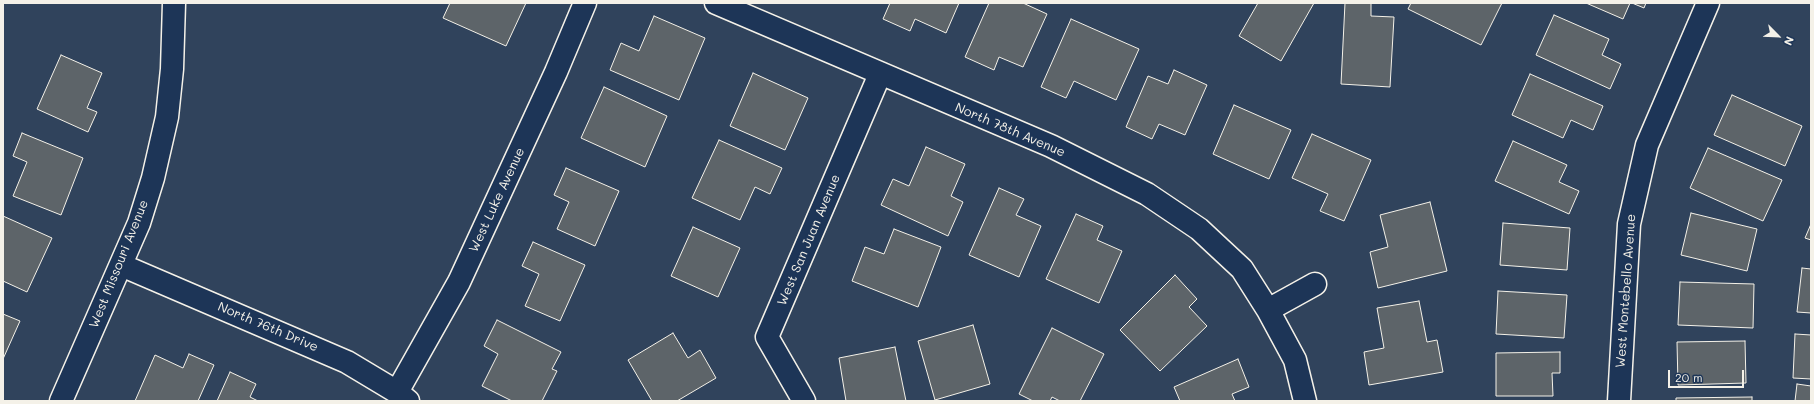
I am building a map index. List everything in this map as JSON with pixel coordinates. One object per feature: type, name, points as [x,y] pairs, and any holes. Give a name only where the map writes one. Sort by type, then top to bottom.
[{"type":"street","name":"West Missouri Avenue","points":[[62,401],[139,223],[153,178],[167,118],[172,69],[174,3]]},
{"type":"street","name":"West Luke Avenue","points":[[402,397],[459,282],[556,72],[585,3]]},
{"type":"street","name":"North 78th Avenue","points":[[716,3],[1051,146],[1147,194],[1199,229],[1242,269],[1268,310],[1295,360],[1305,401]]},
{"type":"street","name":"West Montebello Avenue","points":[[1618,401],[1629,224],[1647,145],[1708,3]]},
{"type":"street","name":"West San Juan Avenue","points":[[804,401],[767,337],[880,74]]},
{"type":"street","name":"North 76th Drive","points":[[121,265],[347,362],[402,397]]},
{"type":"street","points":[[1268,310],[1315,284]]},
{"type":"building","points":[[450,3],[526,3],[506,46],[443,18]]},
{"type":"building","points":[[890,3],[959,3],[946,33],[915,19],[910,31],[883,19]]},
{"type":"building","points":[[989,3],[1023,3],[1047,14],[1023,67],[999,57],[994,70],[965,57]]},
{"type":"building","points":[[1258,3],[1314,3],[1281,61],[1239,36]]},
{"type":"building","points":[[1345,3],[1371,3],[1371,16],[1394,17],[1390,87],[1341,84]]},
{"type":"building","points":[[1411,3],[1502,3],[1481,45],[1408,9]]},
{"type":"building","points":[[1586,3],[1630,3],[1623,19]]},
{"type":"building","points":[[1632,3],[1646,3],[1644,8]]},
{"type":"building","points":[[1554,15],[1609,39],[1602,55],[1621,64],[1610,89],[1536,55]]},
{"type":"building","points":[[654,16],[705,38],[679,100],[610,70],[621,43],[639,51]]},
{"type":"building","points":[[1071,19],[1139,49],[1116,100],[1074,81],[1066,98],[1041,87]]},
{"type":"building","points":[[61,55],[102,73],[87,108],[97,112],[88,132],[37,109]]},
{"type":"building","points":[[1174,70],[1207,85],[1185,135],[1159,124],[1152,139],[1126,127],[1148,76],[1168,84]]},
{"type":"building","points":[[753,73],[808,98],[785,150],[730,126]]},
{"type":"building","points":[[1530,74],[1603,106],[1593,130],[1571,120],[1563,138],[1512,115]]},
{"type":"building","points":[[604,87],[667,116],[645,167],[581,138]]},
{"type":"building","points":[[1732,95],[1802,126],[1785,166],[1714,135]]},
{"type":"building","points":[[1234,105],[1291,130],[1269,179],[1213,154]]},
{"type":"building","points":[[22,133],[83,158],[61,215],[13,196],[27,162],[13,156]]},
{"type":"building","points":[[1312,134],[1371,160],[1344,221],[1320,211],[1328,194],[1292,178]]},
{"type":"building","points":[[719,140],[782,168],[770,194],[755,187],[740,220],[692,198]]},
{"type":"building","points":[[1513,141],[1567,165],[1559,182],[1579,191],[1569,214],[1495,181]]},
{"type":"building","points":[[926,147],[965,164],[951,196],[963,202],[948,236],[881,205],[893,179],[909,186]]},
{"type":"building","points":[[1708,148],[1782,180],[1763,221],[1690,188]]},
{"type":"building","points":[[566,168],[619,191],[595,246],[557,229],[569,202],[554,195]]},
{"type":"building","points":[[999,188],[1024,199],[1016,215],[1041,226],[1019,277],[969,255]]},
{"type":"building","points":[[1430,202],[1447,271],[1378,288],[1370,252],[1388,247],[1380,215]]},
{"type":"building","points":[[1691,213],[1757,229],[1747,271],[1681,255]]},
{"type":"building","points":[[1076,214],[1103,226],[1097,240],[1122,251],[1099,303],[1046,279]]},
{"type":"building","points":[[3,216],[52,238],[27,292],[3,281]]},
{"type":"building","points":[[1503,223],[1570,228],[1567,270],[1500,265]]},
{"type":"building","points":[[1811,224],[1811,240],[1805,238]]},
{"type":"building","points":[[693,227],[740,248],[718,297],[671,276]]},
{"type":"building","points":[[894,229],[941,247],[918,307],[852,281],[865,247],[884,254]]},
{"type":"building","points":[[533,242],[585,265],[560,321],[525,306],[539,274],[522,266]]},
{"type":"building","points":[[1802,268],[1811,269],[1811,313],[1797,312]]},
{"type":"building","points":[[1175,275],[1197,299],[1189,307],[1207,326],[1160,371],[1120,330]]},
{"type":"building","points":[[1680,282],[1754,284],[1753,328],[1678,325]]},
{"type":"building","points":[[1498,291],[1567,295],[1564,338],[1496,334]]},
{"type":"building","points":[[1419,301],[1427,342],[1437,340],[1443,372],[1369,385],[1364,352],[1384,348],[1377,308]]},
{"type":"building","points":[[3,314],[20,321],[3,359]]},
{"type":"building","points":[[497,320],[561,352],[552,369],[557,371],[542,401],[512,401],[482,386],[498,354],[484,346]]},
{"type":"building","points":[[973,325],[990,384],[935,400],[918,341]]},
{"type":"building","points":[[1052,328],[1104,354],[1080,401],[1060,401],[1052,397],[1050,401],[1033,401],[1019,394]]},
{"type":"building","points":[[673,333],[688,358],[700,350],[716,378],[677,401],[652,401],[628,360]]},
{"type":"building","points":[[1795,334],[1811,335],[1811,379],[1793,378]]},
{"type":"building","points":[[1745,341],[1746,383],[1678,385],[1677,342]]},
{"type":"building","points":[[895,347],[906,401],[846,401],[839,358]]},
{"type":"building","points":[[1560,352],[1560,373],[1552,373],[1553,396],[1496,396],[1496,353]]},
{"type":"building","points":[[189,354],[214,365],[198,401],[135,401],[155,355],[183,368]]},
{"type":"building","points":[[1238,359],[1249,387],[1232,394],[1235,401],[1180,401],[1174,387]]},
{"type":"building","points":[[230,372],[256,384],[250,397],[258,401],[217,401]]},
{"type":"building","points":[[1797,384],[1811,386],[1811,401],[1795,401]]},
{"type":"building","points":[[1752,397],[1752,401],[1676,401],[1676,398]]}]
